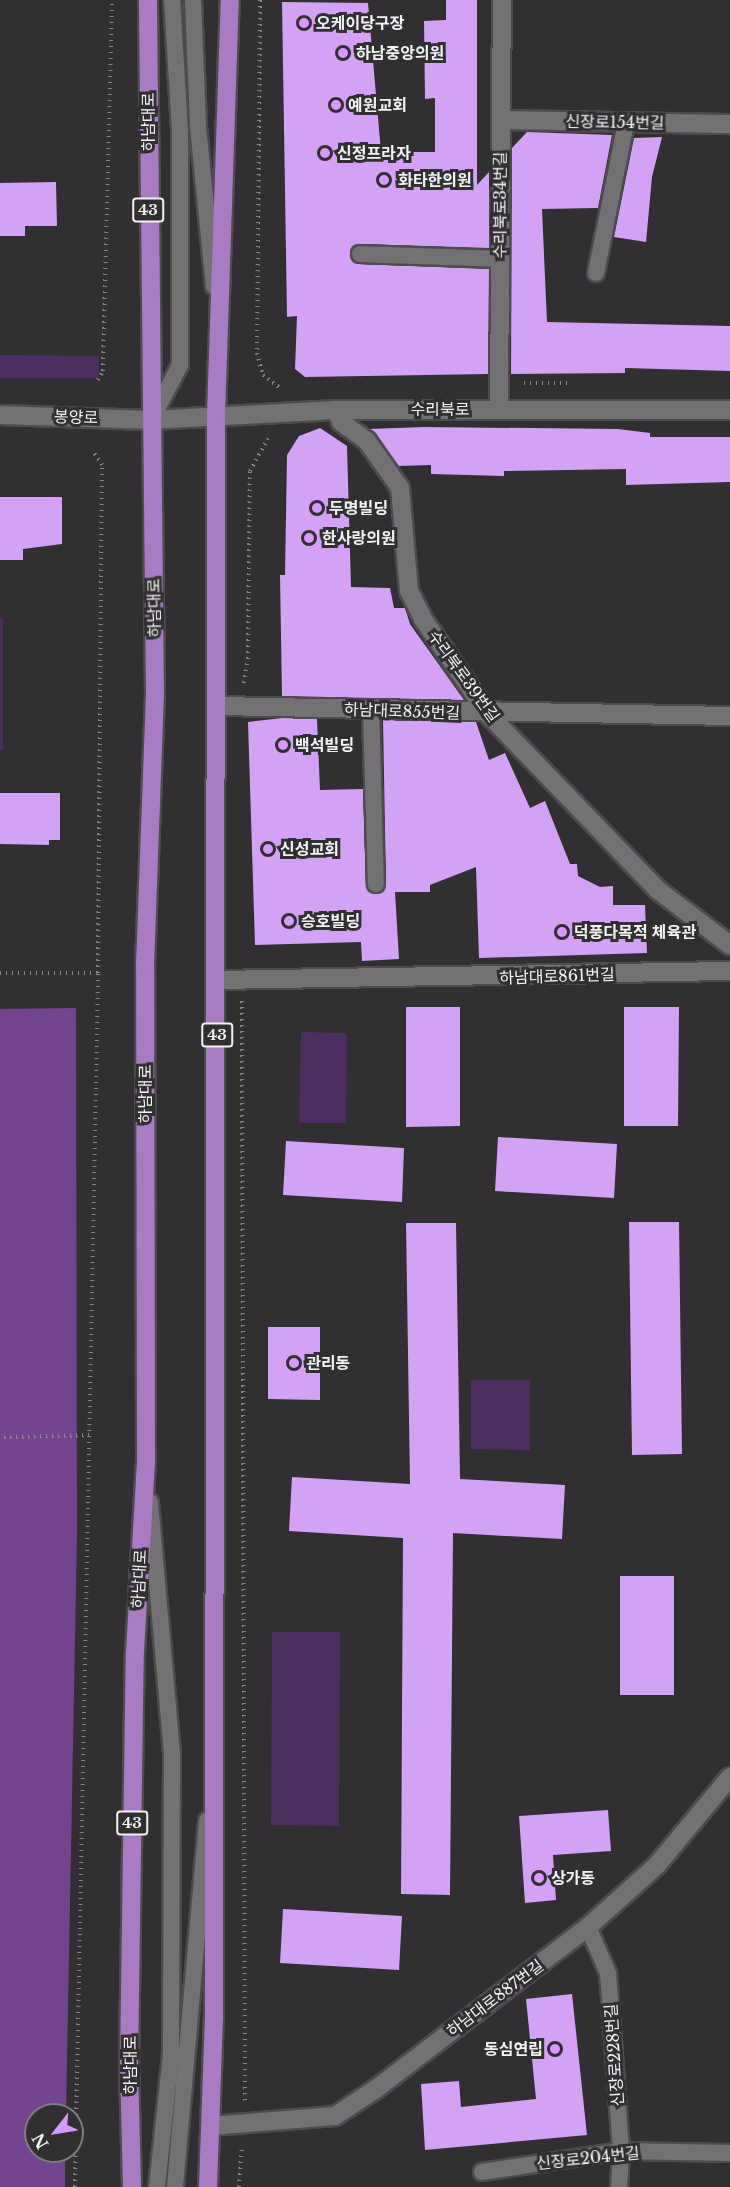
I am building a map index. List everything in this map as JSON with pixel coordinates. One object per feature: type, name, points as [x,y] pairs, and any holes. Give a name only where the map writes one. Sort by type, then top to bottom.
[{"type":"main road","name":"하남대로","points":[[132,2187],[129,2065],[135,1652],[146,1460],[145,966],[155,696],[148,0]]},
{"type":"main road","name":"43","points":[[208,2187],[211,2126],[214,1752],[218,705],[216,415],[218,317],[229,118],[230,0]]},
{"type":"street","name":"수리북로34번길","points":[[499,409],[502,0]]},
{"type":"street","name":"신장로154번길","points":[[501,120],[730,124]]},
{"type":"street","name":"수리북로","points":[[151,420],[216,415],[336,411],[730,410]]},
{"type":"street","name":"수리북로39번길","points":[[336,411],[341,422],[367,441],[400,488],[405,500],[409,591],[423,619],[488,714],[658,890],[730,945]]},
{"type":"street","name":"봉양로","points":[[0,415],[151,420]]},
{"type":"street","name":"하남대로855번길","points":[[218,705],[488,714],[730,716]]},
{"type":"street","name":"하남대로861번길","points":[[217,980],[384,980],[730,971]]},
{"type":"street","name":"하남대로887번길","points":[[211,2126],[335,2116],[588,1927],[657,1865],[730,1777]]},
{"type":"lane","points":[[151,420],[180,365],[180,130],[172,0]]},
{"type":"lane","points":[[193,0],[198,127],[218,317]]},
{"type":"lane","points":[[596,273],[626,123]]},
{"type":"lane","points":[[360,254],[500,259]]},
{"type":"lane","points":[[371,710],[376,884]]},
{"type":"lane","points":[[146,1460],[171,1755],[171,2054],[157,2187]]},
{"type":"lane","points":[[174,2187],[214,1752]]},
{"type":"lane","name":"신장로228번길","points":[[588,1927],[608,1973],[621,2151],[619,2187]]},
{"type":"lane","name":"신장로204번길","points":[[482,2172],[621,2151],[730,2153]]},
{"type":"path","points":[[98,380],[103,371],[112,0]]},
{"type":"path","points":[[260,0],[257,353],[263,375],[278,387]]},
{"type":"path","points":[[237,707],[248,659],[250,471],[257,452],[277,433]]},
{"type":"path","points":[[75,2187],[92,1436],[98,973],[102,465],[94,452]]},
{"type":"path","points":[[0,973],[98,973]]},
{"type":"path","points":[[239,2187],[247,2059],[241,979]]},
{"type":"path","points":[[4,1437],[92,1436]]},
{"type":"shaded area","points":[[0,355],[99,356],[98,378],[0,378]]},
{"type":"shaded area","points":[[0,617],[3,617],[3,750],[0,750]]},
{"type":"shaded area","points":[[76,1008],[77,1534],[66,2103],[24,2103],[24,2163],[65,2163],[65,2187],[0,2187],[0,1009]]},
{"type":"shaded area","points":[[301,1032],[347,1033],[346,1123],[299,1123]]},
{"type":"shaded area","points":[[471,1380],[530,1380],[530,1450],[471,1449]]},
{"type":"shaded area","points":[[272,1632],[340,1632],[339,1826],[271,1825]]},
{"type":"building","points":[[446,0],[477,0],[477,185],[489,172],[489,248],[360,244],[350,254],[360,264],[489,269],[488,374],[305,377],[295,369],[297,316],[287,317],[282,2],[368,3],[381,152],[435,152],[435,98],[425,99],[424,21],[446,20]]},
{"type":"building","points":[[527,132],[612,135],[598,208],[542,209],[547,322],[730,326],[730,371],[625,368],[625,373],[511,374],[512,148]]},
{"type":"building","points":[[662,137],[652,177],[646,242],[614,237],[634,138]]},
{"type":"building","points":[[56,182],[57,226],[25,226],[25,236],[0,236],[0,183]]},
{"type":"building","points":[[425,427],[618,429],[650,433],[650,437],[730,437],[730,482],[626,485],[626,469],[504,471],[504,476],[431,474],[431,465],[398,466],[369,429]]},
{"type":"building","points":[[320,428],[347,446],[351,587],[390,588],[394,608],[405,608],[410,624],[464,700],[282,696],[280,575],[285,575],[287,455],[299,436]]},
{"type":"building","points":[[0,497],[62,497],[62,544],[23,549],[23,560],[0,560]]},
{"type":"building","points":[[282,718],[317,719],[320,790],[363,789],[366,884],[376,894],[386,884],[383,720],[476,722],[489,760],[505,753],[530,808],[545,801],[570,864],[577,864],[578,876],[600,887],[613,886],[613,905],[645,905],[647,953],[479,958],[476,867],[430,885],[430,892],[395,892],[399,959],[362,961],[361,942],[255,945],[248,722]]},
{"type":"building","points":[[0,793],[60,793],[60,840],[49,840],[49,845],[0,844]]},
{"type":"building","points":[[406,1007],[460,1007],[460,1126],[406,1127]]},
{"type":"building","points":[[624,1007],[679,1007],[678,1126],[624,1126]]},
{"type":"building","points":[[498,1137],[617,1144],[614,1198],[495,1191]]},
{"type":"building","points":[[286,1141],[404,1148],[402,1202],[283,1195]]},
{"type":"building","points":[[629,1222],[679,1222],[682,1454],[632,1455]]},
{"type":"building","points":[[406,1223],[456,1223],[460,1479],[565,1485],[562,1539],[453,1533],[450,1895],[401,1894],[403,1538],[289,1531],[292,1477],[410,1484]]},
{"type":"building","name":"관리동","points":[[268,1327],[320,1327],[320,1400],[268,1399]]},
{"type":"building","points":[[620,1576],[674,1576],[674,1695],[620,1695]]},
{"type":"building","name":"상가동","points":[[608,1810],[611,1851],[553,1855],[556,1900],[525,1903],[519,1816]]},
{"type":"building","points":[[283,1909],[402,1916],[399,1970],[280,1963]]},
{"type":"building","name":"동심연립","points":[[572,1994],[587,2135],[425,2150],[421,2084],[459,2081],[461,2107],[536,2099],[526,1999]]},
{"type":"place","name":"오케이당구장","points":[[304,23]]},
{"type":"place","name":"하남중앙의원","points":[[343,53]]},
{"type":"place","name":"예원교회","points":[[336,105]]},
{"type":"place","name":"신정프라자","points":[[325,153]]},
{"type":"place","name":"화타한의원","points":[[384,180]]},
{"type":"place","name":"두명빌딩","points":[[317,508]]},
{"type":"place","name":"한사랑의원","points":[[309,538]]},
{"type":"place","name":"백석빌딩","points":[[283,745]]},
{"type":"place","name":"신성교회","points":[[268,849]]},
{"type":"place","name":"승호빌딩","points":[[289,921]]},
{"type":"place","name":"덕풍다목적 체육관","points":[[562,932]]},
{"type":"place","name":"관리동","points":[[294,1363]]},
{"type":"place","name":"상가동","points":[[539,1878]]},
{"type":"place","name":"동심연립","points":[[555,2049]]}]
